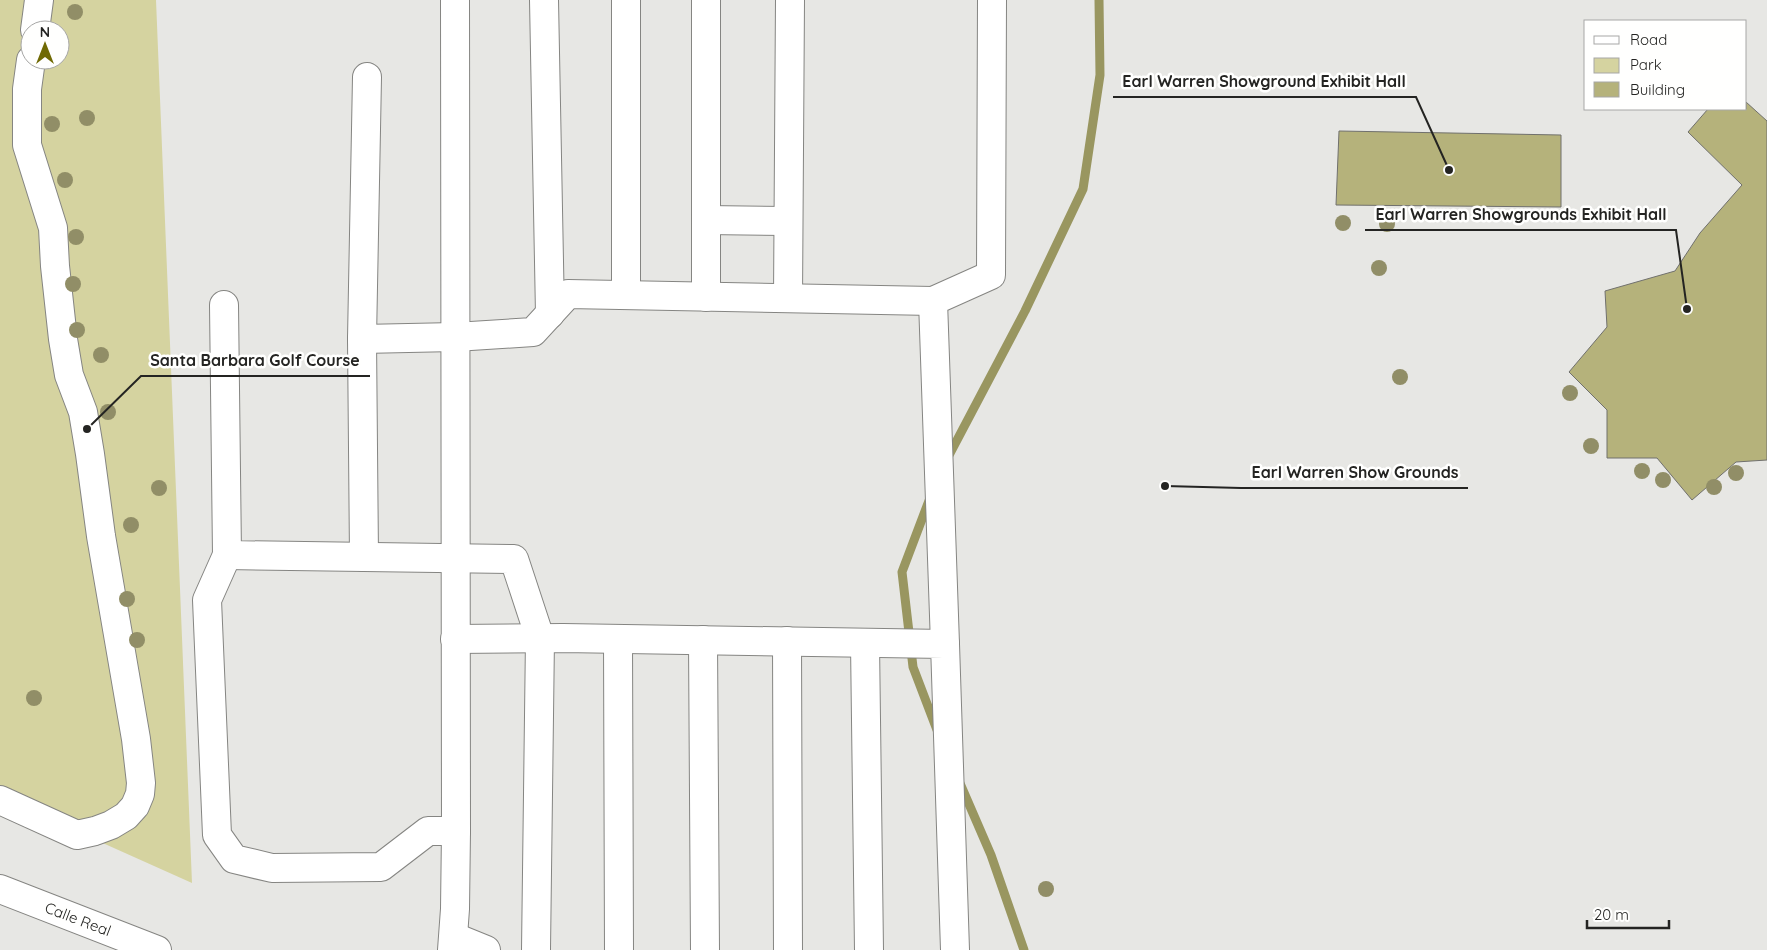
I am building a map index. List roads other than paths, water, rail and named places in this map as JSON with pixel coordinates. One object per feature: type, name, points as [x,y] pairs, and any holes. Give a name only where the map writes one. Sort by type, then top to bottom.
[{"type":"street","points":[[36,20],[39,0]]},
{"type":"street","points":[[455,0],[456,831],[453,944],[486,950]]},
{"type":"street","points":[[544,0],[550,314]]},
{"type":"street","points":[[626,0],[626,295]]},
{"type":"street","points":[[706,0],[706,297]]},
{"type":"street","points":[[788,298],[790,0]]},
{"type":"street","points":[[362,339],[455,337],[533,332],[568,294],[933,301],[991,275],[992,0]]},
{"type":"street","points":[[0,800],[77,834],[95,831],[112,825],[126,816],[138,800],[141,788],[136,739],[100,536],[83,412],[69,375],[63,339],[53,228],[27,145],[27,89],[30,70]]},
{"type":"street","points":[[364,557],[362,339],[367,77]]},
{"type":"street","points":[[706,220],[788,221]]},
{"type":"street","points":[[933,301],[956,950]]},
{"type":"street","points":[[224,305],[227,555],[207,600],[217,835],[234,859],[272,868],[381,867],[428,831],[456,831]]},
{"type":"street","points":[[227,555],[514,559],[540,638],[536,950]]},
{"type":"street","points":[[455,639],[540,638],[945,644]]},
{"type":"street","points":[[618,639],[619,950]]},
{"type":"street","points":[[703,640],[705,950]]},
{"type":"street","points":[[787,642],[788,950]]},
{"type":"street","points":[[865,643],[869,950]]},
{"type":"street","name":"Calle Real","points":[[0,888],[157,950]]},
{"type":"waterway","points":[[946,461],[1025,311],[1083,189],[1100,75],[1099,0]]},
{"type":"waterway","points":[[930,498],[902,572],[913,667],[937,730]]},
{"type":"waterway","points":[[959,781],[991,855],[1024,950]]},
{"type":"place","name":"Earl Warren Showground Exhibit Hall","points":[[1449,170]]},
{"type":"place","name":"Earl Warren Showgrounds Exhibit Hall","points":[[1687,309]]},
{"type":"place","name":"Santa Barbara Golf Course","points":[[87,429]]},
{"type":"place","name":"Earl Warren Show Grounds","points":[[1165,486]]}]
